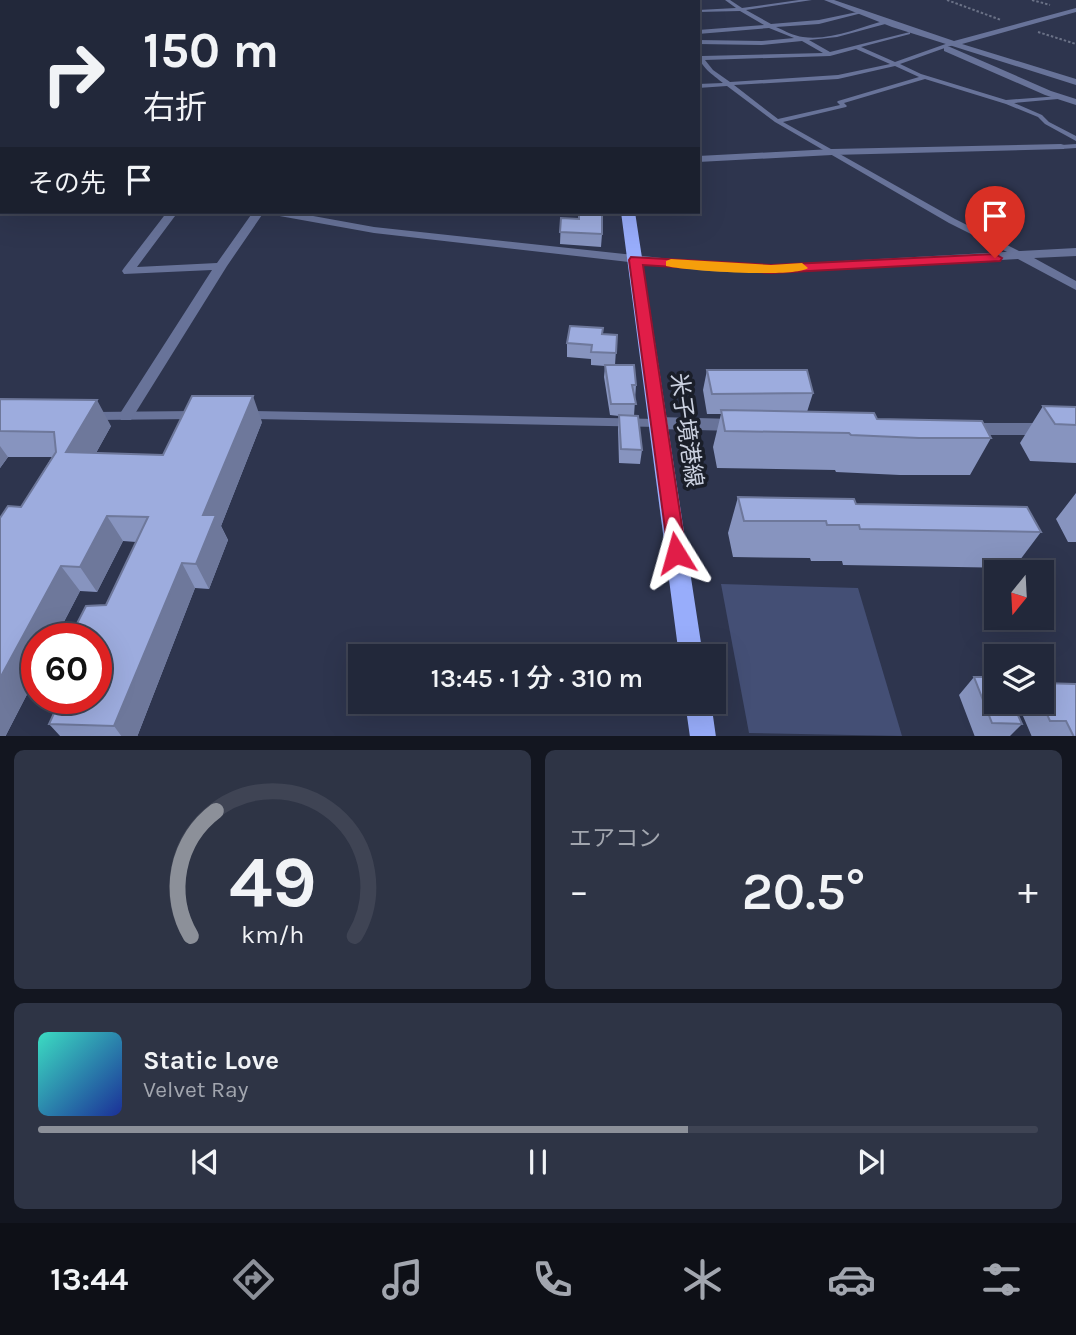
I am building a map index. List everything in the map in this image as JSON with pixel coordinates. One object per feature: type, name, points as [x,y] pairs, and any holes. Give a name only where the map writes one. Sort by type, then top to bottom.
[{"type":"main road","name":"米子境港線","points":[[628,214],[689,644]]},
{"type":"main road","points":[[700,714],[703,736]]},
{"type":"street","points":[[827,0],[1076,82]]},
{"type":"street","points":[[954,43],[1076,10]]},
{"type":"street","points":[[891,23],[908,33],[1058,97],[1076,102]]},
{"type":"street","points":[[700,159],[832,152],[1061,147]]},
{"type":"street","points":[[171,214],[128,271],[221,266]]},
{"type":"street","points":[[127,416],[257,214]]},
{"type":"street","points":[[285,214],[373,230],[708,267],[771,269],[1076,252]]},
{"type":"street","points":[[1022,257],[1076,286]]},
{"type":"street","points":[[658,423],[753,425]]},
{"type":"street","points":[[955,429],[1076,429]]},
{"type":"lane","points":[[727,0],[772,27],[803,39],[830,54]]},
{"type":"lane","points":[[700,11],[741,10],[810,0]]},
{"type":"lane","points":[[700,32],[818,22],[860,12]]},
{"type":"lane","points":[[700,42],[762,43],[803,39],[891,23]]},
{"type":"lane","points":[[700,57],[830,54],[908,33]]},
{"type":"lane","points":[[700,86],[812,80],[893,65],[954,43]]},
{"type":"lane","points":[[856,47],[893,65],[1040,116],[1047,123],[1076,139]]},
{"type":"lane","points":[[700,57],[710,71],[777,121],[1022,257]]},
{"type":"lane","points":[[777,121],[844,106],[840,102],[925,76]]},
{"type":"lane","points":[[1006,102],[1058,97]]},
{"type":"lane","points":[[1061,147],[1076,146]]},
{"type":"lane","points":[[89,416],[203,415]]},
{"type":"lane","points":[[241,415],[658,423]]},
{"type":"shaded area","points":[[721,584],[858,588],[902,736],[749,733]]},
{"type":"building","points":[[579,214],[602,214],[602,234],[560,232],[561,218],[579,219]]},
{"type":"building","points":[[570,326],[603,328],[602,334],[617,335],[616,353],[591,352],[592,345],[567,343]]},
{"type":"building","points":[[605,365],[634,365],[636,385],[632,385],[636,404],[611,404]]},
{"type":"building","points":[[707,370],[807,370],[813,393],[712,394]]},
{"type":"building","points":[[192,396],[253,396],[203,515],[216,515],[196,564],[182,563],[114,726],[49,724],[54,714],[112,714],[112,623],[77,623],[86,606],[106,605],[148,517],[107,516],[80,567],[61,566],[30,623],[21,623],[21,639],[0,678],[0,518],[8,506],[21,507],[56,452],[54,432],[0,431],[0,399],[97,400],[66,452],[163,455]]},
{"type":"building","points":[[1043,406],[1076,407],[1076,425],[1055,424]]},
{"type":"building","points":[[721,410],[874,413],[877,419],[982,421],[991,438],[725,431]]},
{"type":"building","points":[[619,415],[638,416],[642,450],[621,449]]},
{"type":"building","points":[[738,497],[854,499],[856,504],[1027,507],[1041,532],[860,529],[859,525],[827,525],[826,521],[744,521]]},
{"type":"building","points":[[974,677],[984,677],[984,703]]},
{"type":"building","points":[[1054,683],[1076,684],[1076,736],[1066,721],[1050,721],[1047,714],[1054,714]]},
{"type":"building","points":[[988,714],[1017,714],[1022,724],[992,723]]},
{"type":"slow traffic","points":[[671,263],[708,267],[802,268]]},
{"type":"route","points":[[676,553],[635,260],[708,267],[771,269],[995,258]]}]
